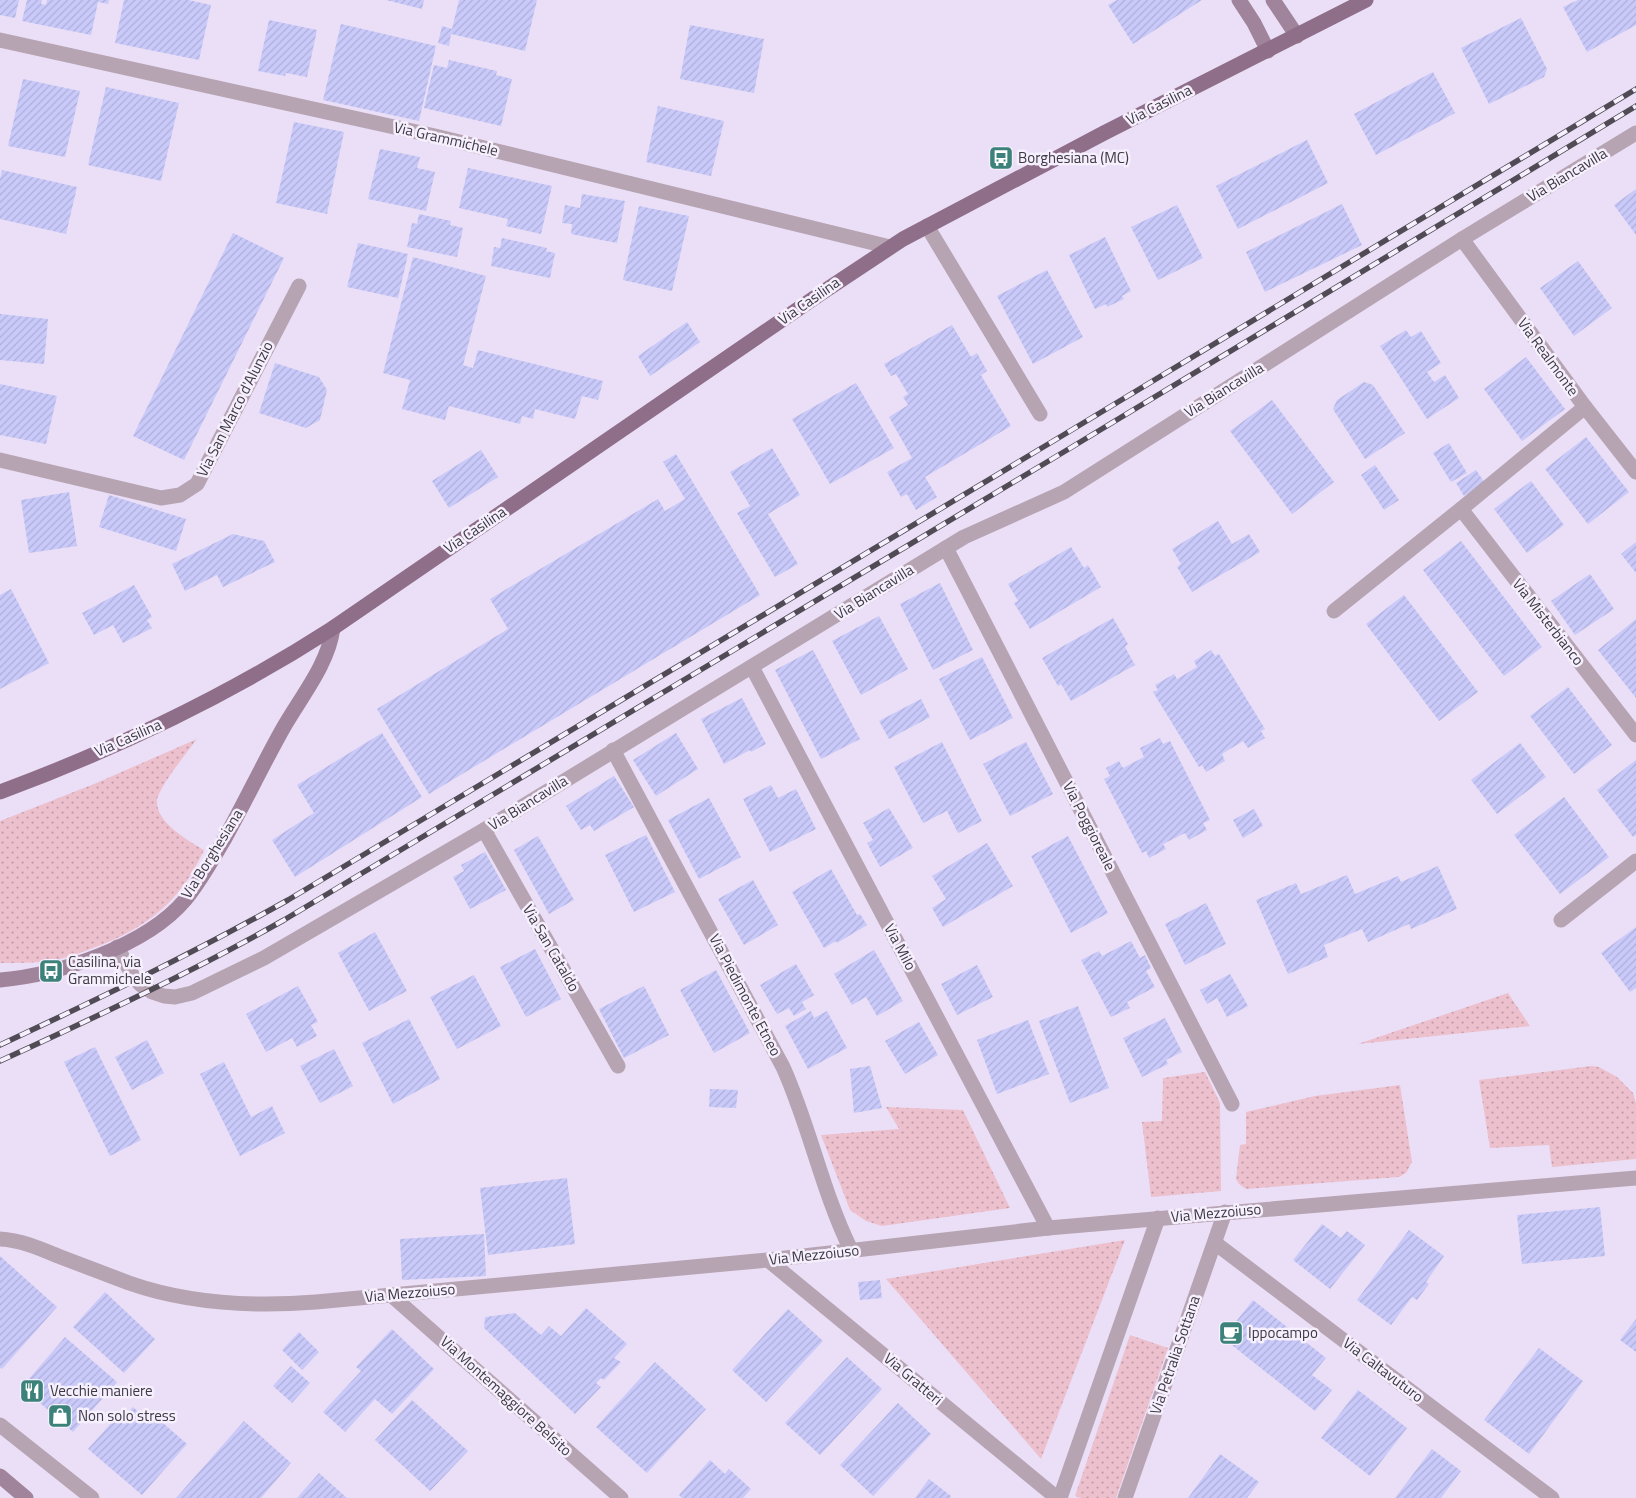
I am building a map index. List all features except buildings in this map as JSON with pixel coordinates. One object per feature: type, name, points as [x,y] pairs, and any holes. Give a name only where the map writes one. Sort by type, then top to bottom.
[{"type":"main road","name":"Via Casilina","points":[[0,792],[122,741],[197,706],[264,670],[333,628],[890,247],[926,226],[1366,0]]},
{"type":"street","points":[[1239,0],[1254,23],[1268,51]]},
{"type":"street","points":[[1273,0],[1297,36]]},
{"type":"street","name":"Via Grammichele","points":[[0,40],[435,136],[890,247]]},
{"type":"street","name":"Via Biancavilla","points":[[117,947],[130,972],[141,986],[164,996],[175,997],[192,993],[215,983],[292,943],[484,830],[946,548],[982,528],[1036,506],[1064,492],[1462,239],[1636,133]]},
{"type":"street","points":[[926,226],[1040,414]]},
{"type":"street","name":"Via Realmonte","points":[[1462,239],[1585,407],[1636,472]]},
{"type":"street","name":"Via San Marco d'Alunzio","points":[[0,460],[161,498],[180,495],[197,484],[299,286]]},
{"type":"street","points":[[1334,611],[1585,407]]},
{"type":"street","name":"Via Misterbianco","points":[[1461,509],[1636,735]]},
{"type":"street","name":"Via Poggioreale","points":[[946,548],[1232,1104]]},
{"type":"street","name":"Via Borghesiana","points":[[0,980],[52,971],[117,947],[160,923],[180,905],[197,884],[216,853],[281,732],[324,659],[331,642],[333,628]]},
{"type":"street","name":"Via Milo","points":[[752,666],[1048,1228]]},
{"type":"street","name":"Via Piedimonte Etneo","points":[[613,750],[783,1067],[796,1098],[834,1213],[851,1250]]},
{"type":"street","name":"Via San Cataldo","points":[[484,830],[618,1066]]},
{"type":"street","points":[[1561,920],[1636,861]]},
{"type":"street","name":"Via Mezzoiuso","points":[[0,1238],[31,1245],[143,1288],[187,1298],[263,1305],[310,1303],[768,1260],[1048,1228],[1636,1178]]},
{"type":"street","name":"Via Petralia Sottana","points":[[1125,1498],[1225,1212]]},
{"type":"street","points":[[1059,1498],[1158,1218]]},
{"type":"street","name":"Via Caltavuturo","points":[[1215,1243],[1552,1498]]},
{"type":"street","name":"Via Gratteri","points":[[768,1260],[1059,1498]]},
{"type":"street","name":"Via Montemaggiore Belsito","points":[[391,1295],[621,1498]]},
{"type":"street","points":[[0,1425],[92,1498]]},
{"type":"street","points":[[0,1476],[26,1498]]},
{"type":"shaded area","points":[[197,739],[162,788],[157,801],[158,809],[167,824],[204,850],[195,868],[173,898],[160,911],[129,932],[88,950],[50,961],[0,963],[0,821],[94,784]]},
{"type":"shaded area","points":[[1508,993],[1530,1026],[1358,1044]]},
{"type":"shaded area","points":[[1591,1066],[1599,1067],[1617,1077],[1633,1093],[1636,1103],[1636,1159],[1552,1167],[1549,1145],[1490,1148],[1479,1080]]},
{"type":"shaded area","points":[[1205,1072],[1220,1103],[1221,1191],[1151,1197],[1142,1122],[1162,1121],[1163,1078]]},
{"type":"shaded area","points":[[1400,1085],[1412,1162],[1406,1173],[1399,1177],[1246,1189],[1236,1179],[1240,1145],[1246,1144],[1246,1112],[1315,1096]]},
{"type":"shaded area","points":[[886,1107],[963,1110],[1010,1208],[882,1226],[866,1221],[850,1210],[821,1135],[899,1129]]},
{"type":"shaded area","points":[[1125,1240],[1041,1459],[886,1279]]},
{"type":"shaded area","points":[[1130,1335],[1168,1348],[1116,1498],[1081,1498],[1075,1496]]},
{"type":"railway","points":[[0,1045],[146,975],[288,900],[1636,89]]},
{"type":"railway","points":[[0,1061],[143,994],[284,920],[1636,106]]},
{"type":"place","name":"Borghesiana (MC)","points":[[1001,158]]},
{"type":"place","name":"Casilina, via Grammichele","points":[[51,971]]},
{"type":"place","name":"Ippocampo","points":[[1231,1333]]},
{"type":"place","name":"Vecchie maniere","points":[[32,1391]]},
{"type":"place","name":"Non solo stress","points":[[60,1416]]}]
